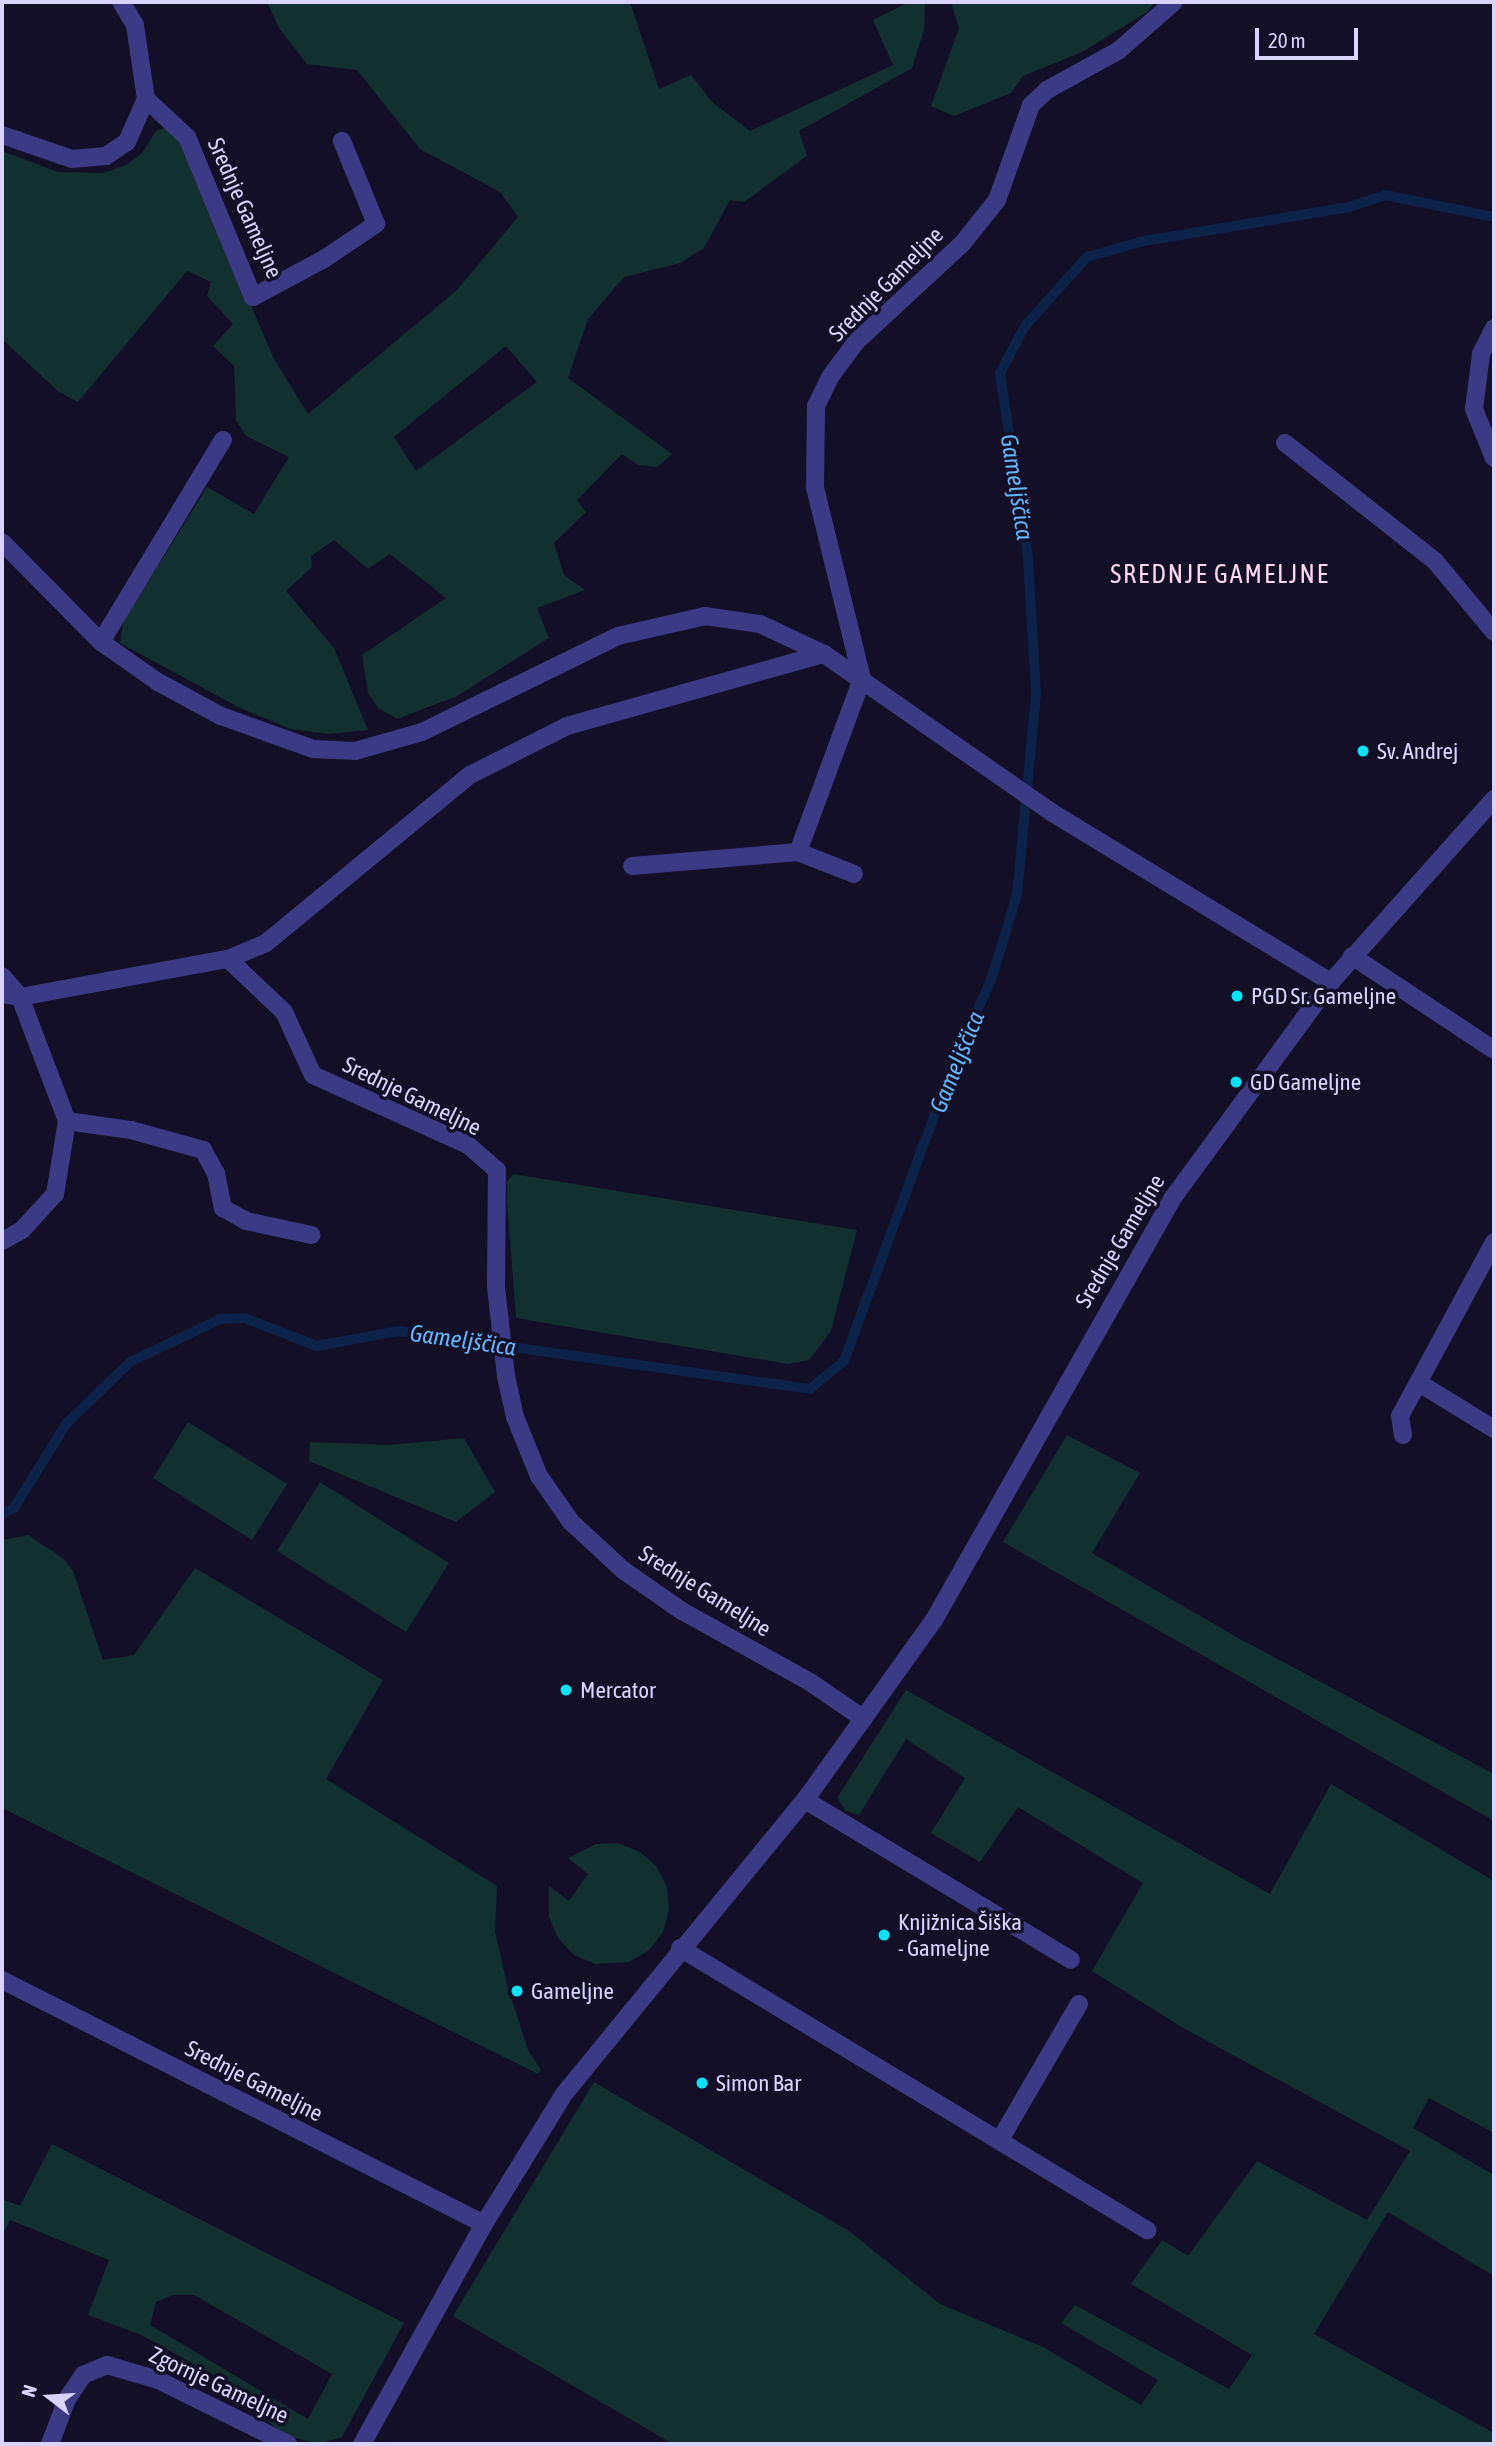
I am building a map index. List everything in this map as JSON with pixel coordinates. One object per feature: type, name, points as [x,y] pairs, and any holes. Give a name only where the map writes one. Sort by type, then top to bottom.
[{"type":"street","points":[[2,135],[72,159],[106,156],[127,142],[146,99],[135,25],[121,2]]},
{"type":"street","name":"Srednje Gameljne","points":[[862,679],[815,487],[816,406],[830,377],[856,342],[962,244],[997,200],[1031,105],[1047,90],[1118,51],[1174,2]]},
{"type":"street","name":"Srednje Gameljne","points":[[146,99],[187,137],[253,297],[324,259],[376,224],[342,141]]},
{"type":"street","points":[[1494,328],[1481,354],[1474,409],[1494,458]]},
{"type":"street","points":[[101,642],[223,440]]},
{"type":"street","points":[[1285,443],[1435,561],[1494,632]]},
{"type":"street","points":[[2,542],[101,642],[158,682],[221,716],[281,741],[355,751],[422,732],[618,636],[705,616],[760,624],[824,654],[1051,812],[1331,982]]},
{"type":"street","points":[[11,995],[228,959],[266,943],[470,775],[567,726],[824,654]]},
{"type":"street","points":[[798,852],[862,679]]},
{"type":"street","name":"Srednje Gameljne","points":[[362,2444],[484,2224],[564,2094],[680,1948],[805,1800],[864,1719],[967,1567],[1118,1288],[1172,1199],[1331,982],[1494,799]]},
{"type":"street","points":[[632,866],[798,852],[854,874]]},
{"type":"street","points":[[1352,956],[1494,1050]]},
{"type":"street","name":"Srednje Gameljne","points":[[228,959],[284,1012],[313,1075],[468,1145],[497,1170],[496,1287],[506,1376],[515,1418],[539,1476],[571,1522],[623,1570],[682,1611],[810,1682],[864,1719]]},
{"type":"street","points":[[2,976],[67,1121],[55,1194],[22,1230],[2,1241]]},
{"type":"street","points":[[2,1011],[11,995]]},
{"type":"street","points":[[67,1121],[131,1130],[203,1150],[216,1173],[223,1208],[246,1221],[312,1234]]},
{"type":"street","points":[[1403,1435],[1400,1416],[1494,1242]]},
{"type":"street","points":[[1419,1383],[1494,1429]]},
{"type":"street","points":[[805,1800],[1071,1960]]},
{"type":"street","points":[[680,1948],[1001,2138],[1147,2230]]},
{"type":"street","name":"Srednje Gameljne","points":[[2,1980],[484,2224]]},
{"type":"street","points":[[1001,2138],[1079,2004]]},
{"type":"street","name":"Zgornje Gameljne","points":[[50,2444],[67,2399],[83,2375],[107,2365],[158,2380],[288,2444]]},
{"type":"green space","points":[[267,2],[630,2],[659,89],[691,75],[712,102],[750,131],[893,65],[873,20],[909,2],[925,2],[924,30],[912,68],[799,131],[807,156],[744,202],[730,200],[704,248],[680,263],[624,277],[588,319],[568,378],[672,454],[657,467],[638,465],[622,454],[577,500],[586,512],[554,543],[564,575],[585,590],[537,608],[549,638],[457,696],[397,719],[378,708],[368,693],[362,655],[446,598],[390,554],[368,569],[334,540],[311,556],[312,567],[286,591],[334,648],[368,730],[329,734],[291,729],[240,708],[120,643],[123,622],[207,487],[254,514],[289,457],[246,436],[236,420],[234,366],[213,346],[233,324],[207,296],[211,282],[187,271],[78,402],[59,392],[2,339],[2,151],[58,172],[103,173],[126,165],[142,153],[156,131],[167,127],[178,136],[274,359],[308,414],[456,291],[518,217],[500,192],[420,149],[357,70],[307,64],[279,28]],"holes":[[[506,346],[537,382],[416,471],[394,437]]]},
{"type":"green space","points":[[951,2],[1155,2],[1147,12],[1082,52],[1023,76],[1011,93],[954,116],[931,106],[959,28]]},
{"type":"green space","points":[[513,1174],[857,1230],[831,1331],[809,1360],[788,1364],[516,1318],[507,1202],[507,1182]]},
{"type":"green space","points":[[188,1422],[287,1484],[252,1540],[153,1478]]},
{"type":"green space","points":[[1067,1435],[1140,1473],[1092,1553],[1238,1638],[1494,1774],[1494,1821],[1003,1542]]},
{"type":"green space","points":[[464,1438],[495,1492],[456,1522],[309,1461],[310,1442],[389,1445]]},
{"type":"green space","points":[[320,1482],[449,1563],[406,1632],[277,1551]]},
{"type":"green space","points":[[28,1535],[64,1559],[73,1571],[103,1660],[134,1655],[195,1568],[383,1680],[326,1779],[497,1886],[495,1931],[507,1985],[528,2050],[541,2070],[538,2074],[2,1808],[2,1540]]},
{"type":"green space","points":[[906,1690],[1270,1894],[1331,1784],[1494,1881],[1494,2133],[1429,2098],[1413,2128],[1494,2175],[1494,2276],[1388,2212],[1314,2334],[1494,2433],[1494,2444],[673,2444],[453,2316],[594,2082],[849,2231],[940,2304],[1043,2347],[1141,2405],[1158,2380],[1061,2323],[1075,2305],[1229,2389],[1252,2355],[1131,2284],[1162,2240],[1188,2256],[1257,2161],[1367,2220],[1410,2151],[1185,2029],[1092,1971],[1143,1883],[1018,1807],[980,1862],[931,1833],[965,1778],[906,1739],[859,1815],[846,1811],[837,1798]]},
{"type":"green space","points":[[618,1843],[640,1852],[657,1867],[667,1887],[669,1910],[663,1932],[649,1950],[629,1962],[595,1964],[574,1955],[558,1938],[549,1917],[549,1886],[569,1901],[588,1874],[568,1858],[596,1844]]},
{"type":"green space","points":[[52,2144],[404,2323],[342,2437],[318,2444],[281,2434],[241,2393],[205,2370],[141,2335],[88,2315],[109,2260],[10,2220],[2,2236],[2,2199],[20,2206]],"holes":[[[173,2295],[194,2295],[332,2374],[308,2419],[150,2325],[156,2302]]]},
{"type":"waterway","name":"Gameljščica","points":[[2,1514],[14,1508],[66,1424],[130,1362],[220,1319],[245,1318],[317,1346],[398,1331],[810,1389],[844,1361],[954,1062],[991,980],[1017,895],[1036,693],[1028,557],[1000,373],[1025,326],[1087,257],[1144,241],[1349,207],[1385,195],[1494,217]]},
{"type":"place","name":"Sv. Andrej","points":[[1363,751]]},
{"type":"place","name":"PGD Sr. Gameljne","points":[[1237,996]]},
{"type":"place","name":"GD Gameljne","points":[[1236,1082]]},
{"type":"place","name":"Mercator","points":[[566,1690]]},
{"type":"place","name":"Knjižnica Šiška - Gameljne","points":[[884,1935]]},
{"type":"place","name":"Gameljne","points":[[517,1991]]},
{"type":"place","name":"Simon Bar","points":[[702,2083]]},
{"type":"district","name":"SREDNJE GAMELJNE","points":[[1220,575]]}]
